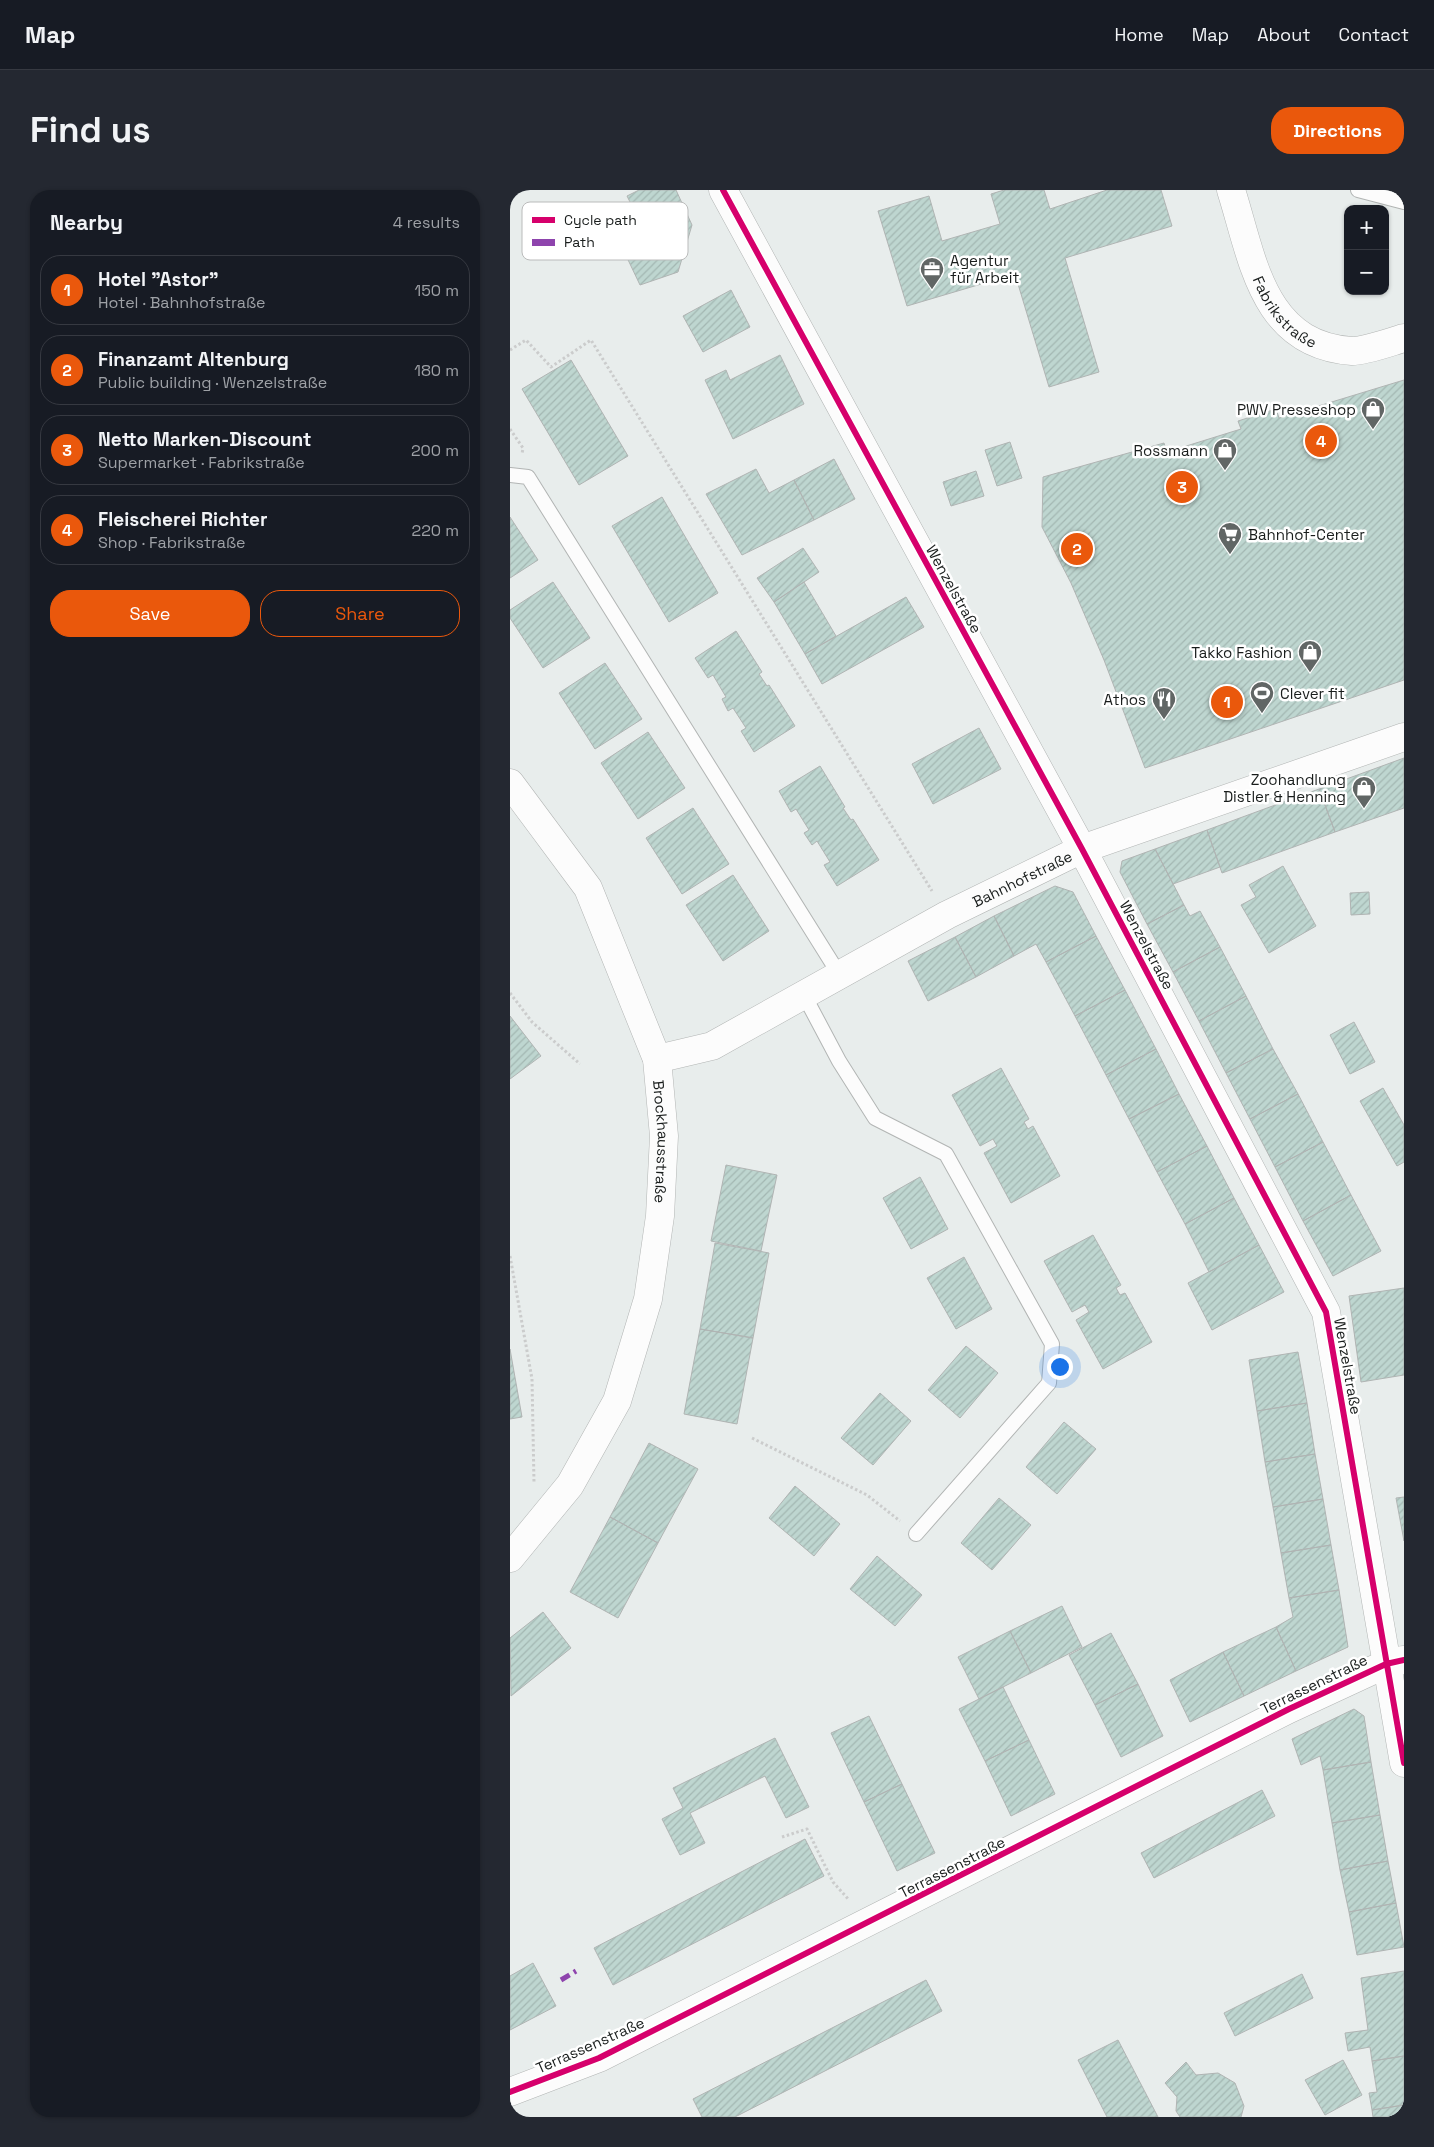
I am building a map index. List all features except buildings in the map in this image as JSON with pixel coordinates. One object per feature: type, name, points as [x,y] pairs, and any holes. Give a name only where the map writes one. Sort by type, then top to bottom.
[{"type":"street","name":"Wenzelstraße","points":[[723,190],[1082,849],[1326,1312],[1395,1661],[1404,1763]]},
{"type":"street","name":"Fabrikstraße","points":[[1231,190],[1263,290],[1280,319],[1301,335],[1327,346],[1354,351],[1404,338]]},
{"type":"street","name":"Bahnhofstraße","points":[[657,1059],[712,1046],[947,915],[1082,849],[1404,737]]},
{"type":"street","name":"Brockhausstraße","points":[[510,783],[588,888],[657,1059],[664,1136],[660,1216],[648,1299],[617,1401],[570,1485],[510,1558]]},
{"type":"street","name":"Terrassenstraße","points":[[510,2092],[599,2058],[870,1923],[1289,1709],[1395,1661]]},
{"type":"lane","points":[[1358,190],[1404,202]]},
{"type":"lane","points":[[510,475],[528,477],[839,974]]},
{"type":"lane","points":[[804,995],[839,1062],[875,1118],[946,1154],[1052,1344],[1049,1382],[916,1534]]},
{"type":"path","points":[[510,350],[526,340],[552,367],[591,340],[947,915]]},
{"type":"path","points":[[510,993],[532,1022],[580,1064]]},
{"type":"path","points":[[510,1256],[532,1379],[534,1486]]},
{"type":"path","points":[[752,1438],[867,1494],[916,1534]]},
{"type":"path","points":[[782,1838],[807,1829],[833,1882],[870,1923]]},
{"type":"marked path","points":[[561,1980],[576,1971]]},
{"type":"cycle path","points":[[723,190],[1082,849],[1326,1312],[1404,1763]]},
{"type":"cycle path","points":[[510,2092],[599,2058],[1289,1709],[1386,1664],[1404,1660]]},
{"type":"place","name":"Agentur für Arbeit","points":[[932,290]]},
{"type":"place","name":"PWV Presseshop","points":[[1373,430]]},
{"type":"place","name":"Fleischerei Richter","points":[[1321,441]]},
{"type":"place","name":"Rossmann","points":[[1225,471]]},
{"type":"place","name":"Netto Marken-Discount","points":[[1182,487]]},
{"type":"place","name":"Finanzamt Altenburg","points":[[1077,549]]},
{"type":"place","name":"Bahnhof-Center","points":[[1230,555]]},
{"type":"place","name":"Takko Fashion","points":[[1310,673]]},
{"type":"place","name":"Hotel \"Astor\"","points":[[1227,702]]},
{"type":"place","name":"Clever fit","points":[[1262,714]]},
{"type":"place","name":"Athos","points":[[1164,720]]},
{"type":"place","name":"Zoohandlung Distler & Henning","points":[[1364,809]]}]
